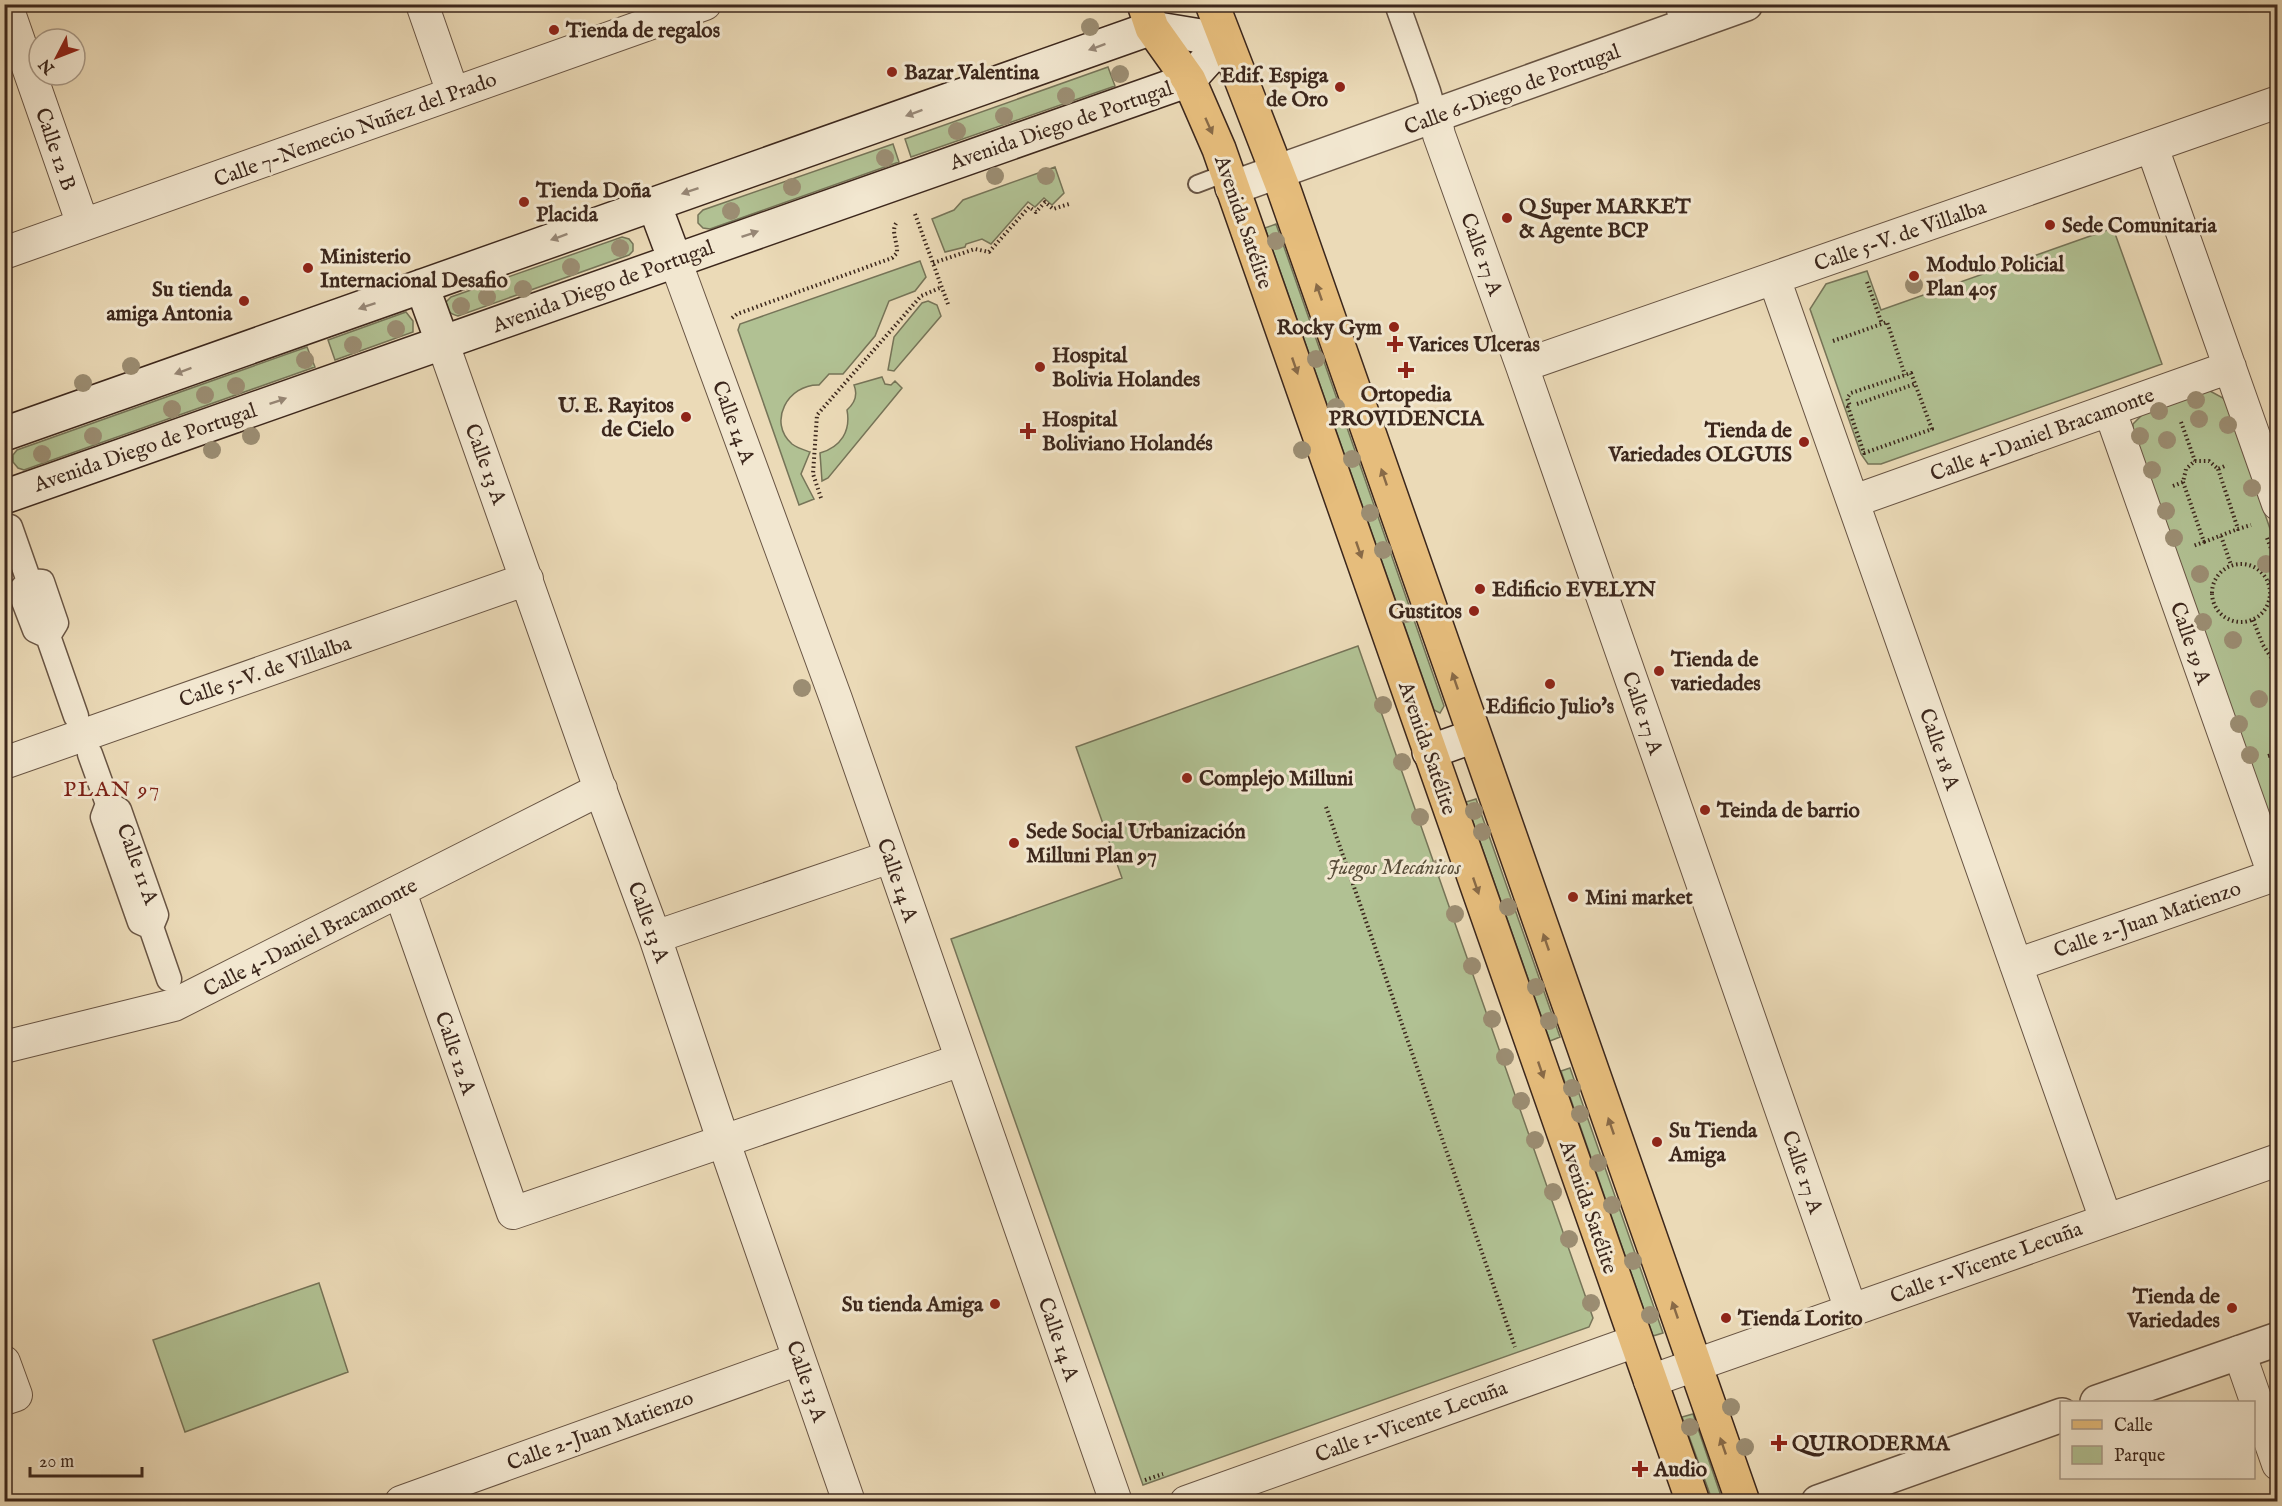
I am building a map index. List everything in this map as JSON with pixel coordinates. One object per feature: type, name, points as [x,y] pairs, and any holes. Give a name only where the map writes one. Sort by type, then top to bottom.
[{"type":"main road","points":[[1212,4],[1276,171],[1743,1502]]},
{"type":"main road","name":"Calle 6-Diego de Portugal","points":[[1218,181],[1276,171],[1435,116],[1685,15],[1746,4]]},
{"type":"main road","points":[[4,434],[654,204],[1148,16],[1225,40]]},
{"type":"main road","name":"Avenida Satélite","points":[[1148,16],[1189,80],[1219,149],[1218,181],[1429,752],[1693,1502]]},
{"type":"main road","name":"Avenida Diego de Portugal","points":[[7,512],[443,344],[1189,80],[1225,40]]},
{"type":"main road","points":[[654,204],[675,260]]},
{"type":"main road","points":[[422,286],[443,344]]},
{"type":"main road","points":[[1429,752],[1474,736]]},
{"type":"main road","points":[[2100,1401],[2277,1339]]},
{"type":"main road","points":[[1818,1502],[2060,1415]]},
{"type":"street","name":"Calle 12 B","points":[[6,4],[83,225]]},
{"type":"street","points":[[422,4],[453,93]]},
{"type":"street","name":"Calle 7-Nemecio Nuñez del Prado","points":[[4,253],[705,4]]},
{"type":"street","points":[[1397,4],[1435,116]]},
{"type":"street","name":"Calle 5-V. de Villalba","points":[[1522,366],[2277,102]]},
{"type":"street","name":"Calle 17 A","points":[[1435,116],[1439,135],[1522,366],[1851,1310]]},
{"type":"street","points":[[2152,147],[2277,504]]},
{"type":"street","name":"Calle 14 A","points":[[675,260],[836,699],[1116,1502]]},
{"type":"street","name":"Calle 18 A","points":[[1774,278],[2106,1220]]},
{"type":"street","name":"Calle 13 A","points":[[443,344],[655,937],[849,1502]]},
{"type":"street","name":"Calle 4-Daniel Bracamonte","points":[[1854,501],[2229,367]]},
{"type":"street","name":"Calle 19 A","points":[[2110,411],[2276,874]]},
{"type":"street","points":[[7,512],[29,580],[42,582],[56,622],[48,636],[76,716]]},
{"type":"street","name":"Calle 5-V. de Villalba","points":[[4,763],[526,579]]},
{"type":"street","name":"Calle 11 A","points":[[90,754],[108,804],[119,810],[156,915],[151,927],[169,979]]},
{"type":"street","name":"Calle 4-Daniel Bracamonte","points":[[4,1047],[174,1005],[601,789]]},
{"type":"street","points":[[655,937],[890,857]]},
{"type":"street","name":"Calle 2-Juan Matienzo","points":[[2016,965],[2276,874]]},
{"type":"street","name":"Calle 12 A","points":[[400,892],[513,1214],[724,1142]]},
{"type":"street","points":[[724,1142],[961,1060]]},
{"type":"street","name":"Calle 1-Vicente Lecuña","points":[[1650,1381],[2277,1160]]},
{"type":"street","name":"Calle 1-Vicente Lecuña","points":[[1186,1502],[1636,1341]]},
{"type":"street","points":[[2239,1352],[2277,1464]]},
{"type":"street","name":"Calle 2-Juan Matienzo","points":[[401,1502],[799,1359]]},
{"type":"street","points":[[4,1362],[10,1397]]},
{"type":"path","points":[[933,263],[975,249],[989,252],[1029,207],[1036,212],[1045,202],[1053,209],[1069,204]]},
{"type":"path","points":[[914,213],[949,307]]},
{"type":"path","points":[[730,324],[737,314],[892,258],[897,253],[898,245],[894,224],[899,219]]},
{"type":"path","points":[[1858,284],[1867,282],[1882,324]]},
{"type":"path","points":[[821,498],[813,474],[817,416],[921,296],[942,287]]},
{"type":"path","points":[[1833,341],[1887,322],[1905,375]]},
{"type":"path","points":[[1851,393],[1911,373],[1932,429],[1864,453],[1848,407],[1915,384]]},
{"type":"path","points":[[2180,419],[2195,461]]},
{"type":"path","points":[[2204,542],[2183,482],[2186,469],[2195,461],[2209,461],[2218,469],[2238,529]]},
{"type":"path","points":[[2218,469],[2229,465]]},
{"type":"path","points":[[2168,488],[2183,482]]},
{"type":"path","points":[[2193,546],[2254,524]]},
{"type":"path","points":[[2221,536],[2231,565]]},
{"type":"path","points":[[2242,563],[2249,565],[2263,575],[2268,582],[2270,593],[2266,606],[2253,620],[2240,622],[2229,619],[2219,610],[2213,599],[2214,582],[2222,571],[2231,565],[2242,563]]},
{"type":"path","points":[[2268,582],[2277,579]]},
{"type":"path","points":[[2253,620],[2263,645],[2277,668]]},
{"type":"path","points":[[1326,807],[1516,1349]]},
{"type":"path","points":[[1141,1470],[1145,1480],[1168,1473]]},
{"type":"green space","points":[[1108,67],[1115,86],[911,157],[905,139]]},
{"type":"green space","points":[[893,144],[899,162],[710,229],[703,228],[698,223],[698,215],[703,210]]},
{"type":"green space","points":[[1055,167],[1064,193],[1052,205],[1044,198],[1035,207],[1028,202],[991,244],[982,239],[966,244],[965,247],[945,252],[932,219],[954,210],[963,200]]},
{"type":"green space","points":[[1276,224],[1444,706],[1440,713],[1434,710],[1265,228]]},
{"type":"green space","points":[[2113,228],[2162,364],[1881,464],[1868,464],[1861,454],[1810,309],[1826,284],[1867,271],[1881,310]]},
{"type":"green space","points":[[622,237],[629,239],[633,244],[633,251],[629,255],[458,316],[447,308],[446,302],[451,297]]},
{"type":"green space","points":[[920,261],[926,277],[915,291],[889,301],[875,336],[843,374],[829,374],[819,385],[808,386],[798,391],[784,406],[781,425],[785,435],[792,444],[810,452],[801,474],[814,499],[799,505],[738,330],[740,324]]},
{"type":"green space","points":[[928,301],[937,305],[941,316],[894,371],[888,370],[894,337],[922,303]]},
{"type":"green space","points":[[406,312],[413,321],[413,332],[335,360],[328,340]]},
{"type":"green space","points":[[307,347],[315,367],[24,470],[18,468],[13,462],[13,455],[17,450]]},
{"type":"green space","points":[[882,377],[885,384],[891,385],[895,381],[902,388],[828,478],[822,481],[820,453],[834,447],[846,431],[847,410],[855,399],[854,385]]},
{"type":"green space","points":[[2210,391],[2223,398],[2227,404],[2277,549],[2277,841],[2133,432],[2133,424],[2143,414]]},
{"type":"green space","name":"Juegos Mecánicos","points":[[1358,646],[1593,1318],[1589,1327],[1143,1485],[951,939],[1122,878],[1076,747]]},
{"type":"green space","points":[[1476,799],[1560,1037],[1550,1041],[1466,802]]},
{"type":"green space","points":[[1570,1068],[1663,1333],[1653,1336],[1561,1071]]},
{"type":"green space","points":[[319,1283],[348,1372],[185,1432],[153,1340]]},
{"type":"green space","points":[[1693,1414],[1720,1493],[1717,1500],[1711,1497],[1682,1417]]},
{"type":"place","name":"Tienda de regalos","points":[[554,30]]},
{"type":"place","name":"Bazar Valentina","points":[[892,72]]},
{"type":"place","name":"Edif. Espiga de Oro","points":[[1340,87]]},
{"type":"place","name":"Tienda Doña Placida","points":[[524,202]]},
{"type":"place","name":"Q Super MARKET & Agente BCP","points":[[1507,218]]},
{"type":"place","name":"Sede Comunitaria","points":[[2050,225]]},
{"type":"place","name":"Ministerio Internacional Desafio","points":[[308,268]]},
{"type":"place","name":"Modulo Policial Plan 405","points":[[1914,276]]},
{"type":"place","name":"Su tienda amiga Antonia","points":[[244,301]]},
{"type":"place","name":"Rocky Gym","points":[[1394,327]]},
{"type":"place","name":"Varices Ulceras","points":[[1395,344]]},
{"type":"place","name":"Hospital Bolivia Holandes","points":[[1040,367]]},
{"type":"place","name":"Ortopedia PROVIDENCIA","points":[[1406,370]]},
{"type":"place","name":"U. E. Rayitos de Cielo","points":[[686,417]]},
{"type":"place","name":"Hospital Boliviano Holandés","points":[[1028,431]]},
{"type":"place","name":"Tienda de Variedades OLGUIS","points":[[1804,442]]},
{"type":"place","name":"Edificio EVELYN","points":[[1480,589]]},
{"type":"place","name":"Gustitos","points":[[1474,611]]},
{"type":"place","name":"Tienda de variedades","points":[[1659,671]]},
{"type":"place","name":"Edificio Julio's","points":[[1550,684]]},
{"type":"place","name":"Complejo Milluni","points":[[1187,778]]},
{"type":"place","name":"Teinda de barrio","points":[[1705,810]]},
{"type":"place","name":"Sede Social Urbanización Milluni Plan 97","points":[[1014,843]]},
{"type":"place","name":"Mini market","points":[[1573,897]]},
{"type":"place","name":"Su Tienda Amiga","points":[[1657,1142]]},
{"type":"place","name":"Su tienda Amiga","points":[[995,1304]]},
{"type":"place","name":"Tienda de Variedades","points":[[2232,1308]]},
{"type":"place","name":"Tienda Lorito","points":[[1726,1318]]},
{"type":"place","name":"QUIRODERMA","points":[[1779,1443]]},
{"type":"place","name":"Audio","points":[[1640,1469]]},
{"type":"district","name":"PLAN 97","points":[[112,788]]}]
